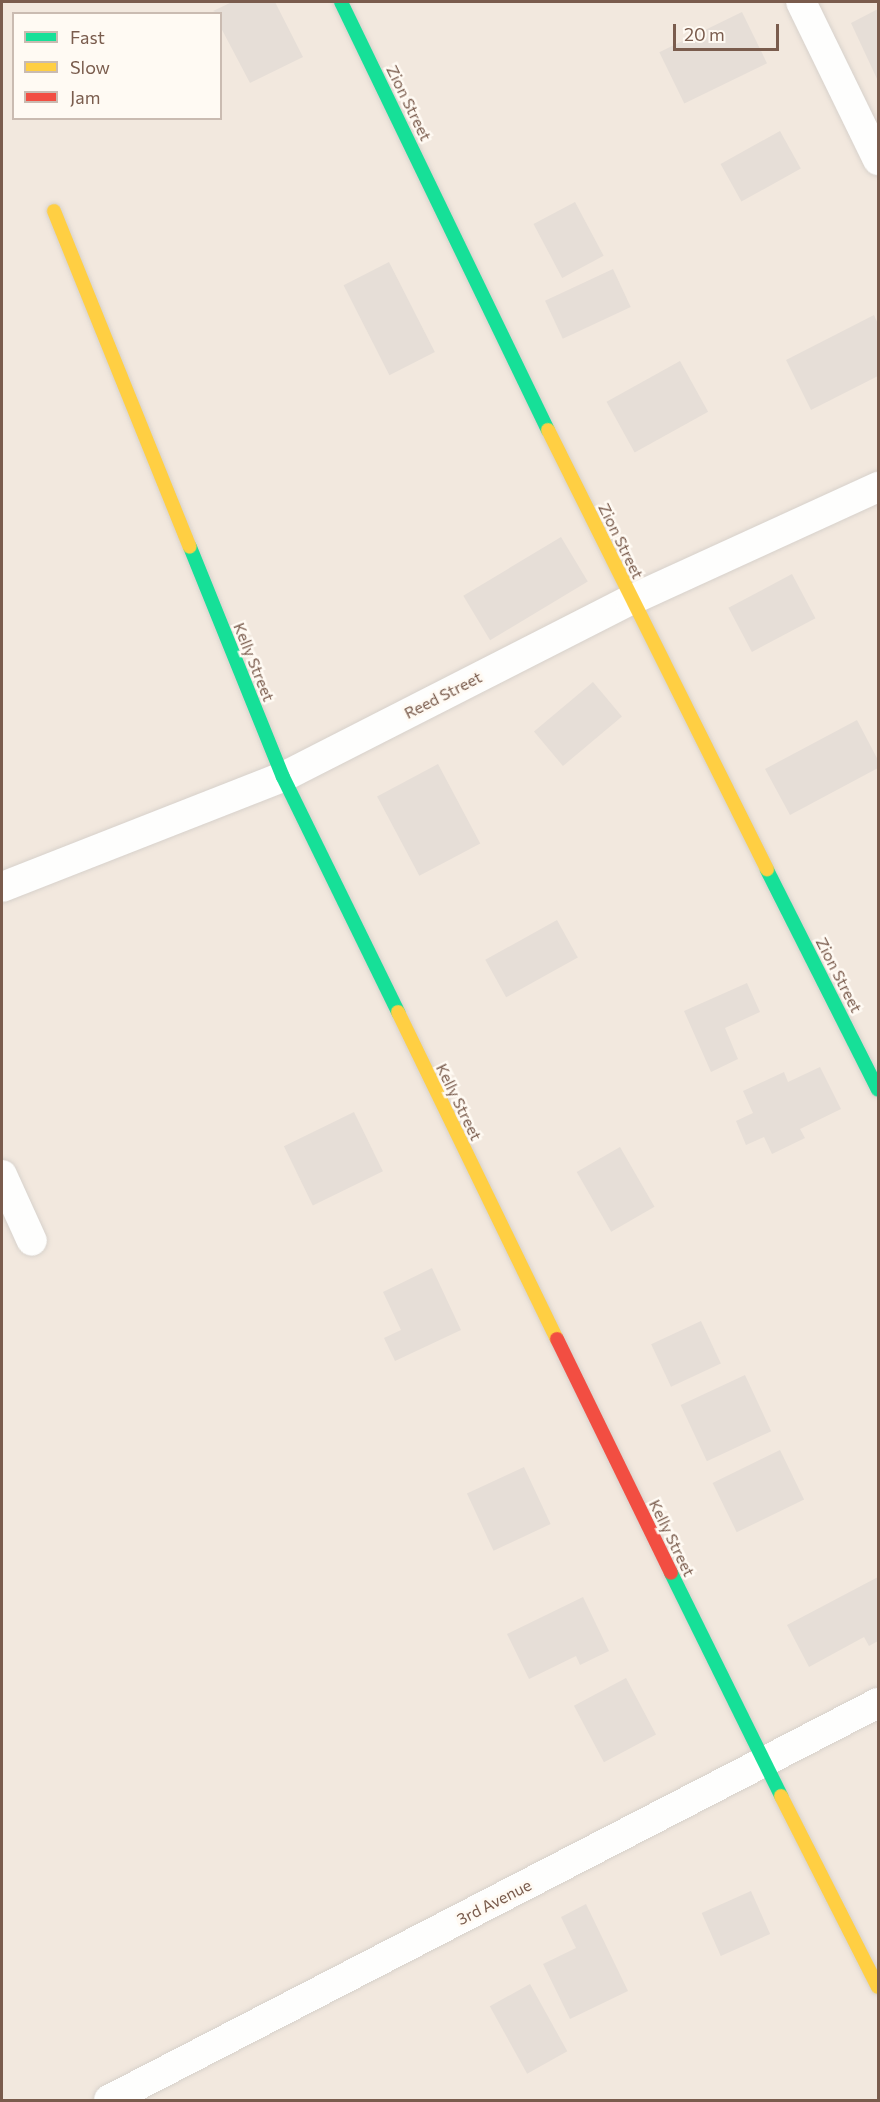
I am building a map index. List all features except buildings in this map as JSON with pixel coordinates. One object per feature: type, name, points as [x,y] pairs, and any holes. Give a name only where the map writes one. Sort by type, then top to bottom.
[{"type":"street","name":"Zion Street","points":[[341,2],[631,600],[879,1090]]},
{"type":"street","points":[[801,2],[879,160]]},
{"type":"street","name":"Kelly Street","points":[[54,211],[283,777],[764,1763],[879,1987]]},
{"type":"street","name":"Reed Street","points":[[2,887],[283,777],[631,600],[879,488]]},
{"type":"street","points":[[2,1174],[32,1241]]},
{"type":"street","name":"3rd Avenue","points":[[109,2100],[879,1703]]},
{"type":"shaded area","points":[[2,2],[878,2],[878,2100],[2,2100]]},
{"type":"traffic: fast","points":[[341,2],[548,430]]},
{"type":"traffic: fast","points":[[190,547],[283,777],[398,1012]]},
{"type":"traffic: fast","points":[[767,870],[878,1090]]},
{"type":"traffic: fast","points":[[671,1573],[781,1796]]},
{"type":"traffic: slow","points":[[54,211],[190,547]]},
{"type":"traffic: slow","points":[[548,430],[767,870]]},
{"type":"traffic: slow","points":[[398,1012],[557,1339]]},
{"type":"traffic: slow","points":[[781,1796],[878,1987]]},
{"type":"traffic: jam","points":[[557,1339],[671,1573]]}]
